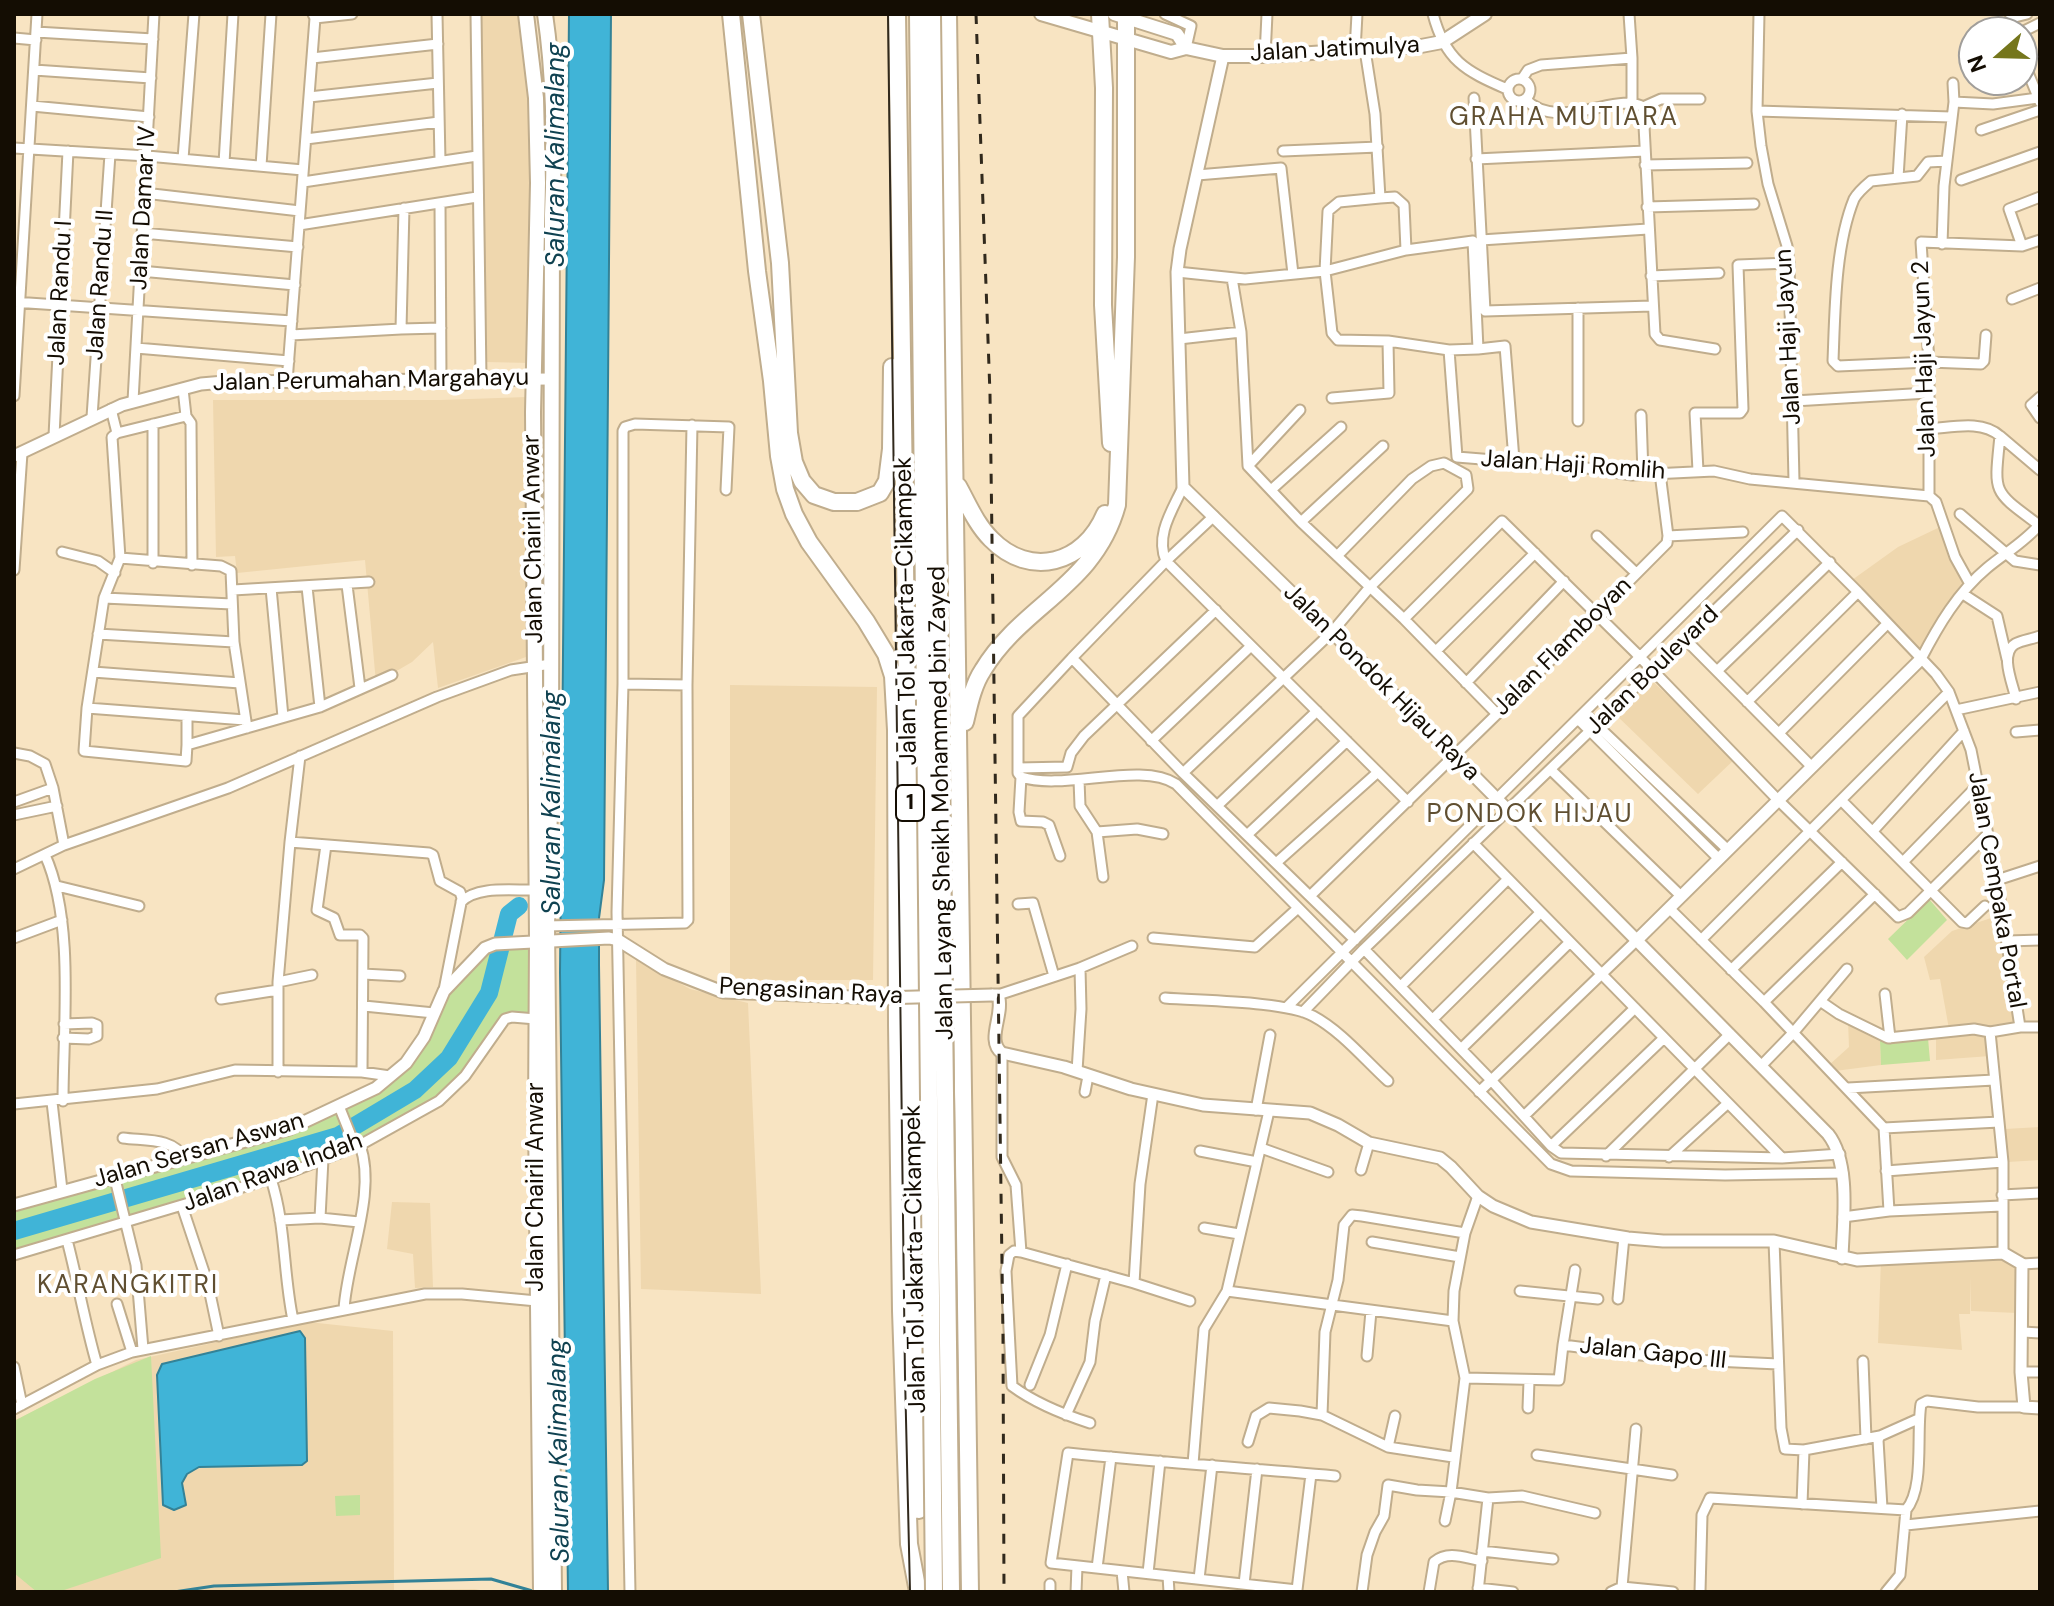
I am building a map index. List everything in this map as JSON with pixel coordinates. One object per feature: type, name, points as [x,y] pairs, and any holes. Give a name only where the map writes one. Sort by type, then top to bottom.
[{"type":"highway","points":[[731,14],[757,271],[785,489],[809,542],[886,654],[894,688],[901,1311],[909,1544],[919,1592]]},
{"type":"highway","points":[[751,14],[780,263],[789,433],[794,462],[802,481],[814,495],[834,502],[857,502],[880,493],[887,481],[895,121],[898,104]]},
{"type":"highway","name":"Jalan Tol Jakarta–Cikampek","points":[[897,14],[919,1592]]},
{"type":"highway","name":"Jalan Layang Sheikh Mohammed bin Zayed","points":[[918,14],[934,1592]]},
{"type":"highway","name":"Jalan Layang Sheikh Mohammed bin Zayed","points":[[932,14],[951,1592]]},
{"type":"highway","name":"Jalan Tol Jakarta–Cikampek","points":[[948,14],[970,1592]]},
{"type":"highway","points":[[956,481],[988,537],[1002,550],[1025,560],[1056,560],[1073,554],[1098,529],[1107,508],[1111,465],[1103,305],[1104,88],[1100,14]]},
{"type":"highway","points":[[959,743],[983,670],[1021,625],[1065,587],[1094,556],[1106,538],[1117,505],[1126,257],[1126,40],[1120,16]]},
{"type":"highway","points":[[1104,88],[1125,89]]},
{"type":"main road","name":"Jalan Chairil Anwar","points":[[526,14],[538,145],[533,377],[537,890],[544,934],[536,1019],[542,1115]]},
{"type":"main road","name":"Jalan Chairil Anwar","points":[[541,1592],[547,1571],[542,1115],[551,664],[554,108],[545,14]]},
{"type":"main road","points":[[1041,14],[1171,52],[1186,48],[1177,34],[1120,16]]},
{"type":"main road","name":"Jalan Jatimulya","points":[[1186,48],[1223,56],[1265,56],[1360,51],[1442,42],[1485,14]]},
{"type":"main road","name":"Jalan Chairil Anwar","points":[[547,1571],[554,1592]]},
{"type":"street","points":[[14,396],[19,228],[27,188],[37,14]]},
{"type":"street","name":"Jalan Damar IV","points":[[133,401],[154,14]]},
{"type":"street","points":[[183,159],[194,14]]},
{"type":"street","points":[[224,163],[233,14]]},
{"type":"street","points":[[261,166],[271,14]]},
{"type":"street","points":[[287,382],[314,16],[352,14]]},
{"type":"street","points":[[437,14],[440,161]]},
{"type":"street","points":[[476,14],[481,378]]},
{"type":"street","points":[[1165,14],[1191,26]]},
{"type":"street","points":[[1186,48],[1192,14]]},
{"type":"street","points":[[1265,56],[1267,14]]},
{"type":"street","points":[[1357,14],[1360,51],[1378,147],[1380,198]]},
{"type":"street","points":[[1433,14],[1442,42],[1456,62],[1507,89],[1514,100],[1525,99],[1538,109],[1586,111],[1632,102],[1643,107],[1661,99],[1700,99]]},
{"type":"street","points":[[1629,14],[1632,102]]},
{"type":"street","name":"Jalan Haji Jayun","points":[[1759,14],[1757,111],[1768,184],[1787,246],[1789,263],[1794,481]]},
{"type":"street","points":[[2010,14],[2015,17],[2027,14]]},
{"type":"street","points":[[14,38],[153,39]]},
{"type":"street","points":[[312,58],[438,44]]},
{"type":"street","points":[[1223,56],[1177,272],[1183,487],[1162,538],[1162,551],[1166,561],[1408,802]]},
{"type":"street","points":[[1507,89],[1511,82],[1522,79],[1528,70],[1541,65],[1632,58]]},
{"type":"street","points":[[34,70],[151,78]]},
{"type":"street","points":[[1522,79],[1530,90],[1525,99]]},
{"type":"street","points":[[309,97],[438,83]]},
{"type":"street","name":"Jalan Haji Jayun 2","points":[[1929,496],[1929,362],[1921,242],[1942,244],[1953,83]]},
{"type":"street","points":[[1474,98],[1485,311],[1652,306]]},
{"type":"street","points":[[1954,102],[1993,104],[2039,100]]},
{"type":"street","points":[[32,106],[149,117]]},
{"type":"street","points":[[1643,107],[1655,334],[1660,340],[1715,349]]},
{"type":"street","points":[[1981,130],[2040,110]]},
{"type":"street","points":[[1757,111],[1951,117]]},
{"type":"street","points":[[1898,178],[1902,114]]},
{"type":"street","points":[[306,139],[439,122]]},
{"type":"street","points":[[1283,151],[1378,147]]},
{"type":"street","points":[[14,148],[303,170]]},
{"type":"street","name":"Jalan Randu I","points":[[54,436],[68,151]]},
{"type":"street","points":[[1476,159],[1645,151]]},
{"type":"street","points":[[1961,180],[2040,152]]},
{"type":"street","name":"Jalan Randu II","points":[[92,417],[110,154]]},
{"type":"street","points":[[303,182],[477,156]]},
{"type":"street","points":[[1947,161],[1928,162],[1917,176],[1871,181],[1855,199],[1841,258],[1833,361],[1838,366],[1929,362],[1981,364],[1984,361],[1986,335]]},
{"type":"street","points":[[1645,165],[1747,163]]},
{"type":"street","points":[[1197,175],[1281,168],[1293,274]]},
{"type":"street","points":[[14,187],[27,188]]},
{"type":"street","points":[[144,193],[300,211]]},
{"type":"street","points":[[299,225],[477,197]]},
{"type":"street","points":[[1406,250],[1404,205],[1395,197],[1339,202],[1328,211],[1325,271],[1334,337],[1338,340],[1388,341],[1449,350],[1505,346],[1514,460]]},
{"type":"street","points":[[2022,246],[2008,210],[2040,197]]},
{"type":"street","points":[[440,203],[441,379]]},
{"type":"street","points":[[1647,207],[1754,204]]},
{"type":"street","points":[[401,329],[404,208]]},
{"type":"street","points":[[1481,240],[1648,229]]},
{"type":"street","points":[[142,233],[298,247]]},
{"type":"street","points":[[1942,244],[2022,246],[2040,240]]},
{"type":"street","points":[[1177,272],[1232,278],[1325,271],[1406,250],[1473,241],[1478,349]]},
{"type":"street","points":[[1698,471],[1695,413],[1740,413],[1743,409],[1738,265],[1789,263]]},
{"type":"street","points":[[140,271],[295,285]]},
{"type":"street","points":[[1651,276],[1719,273]]},
{"type":"street","points":[[1232,278],[1241,332],[1248,466],[1497,714]]},
{"type":"street","points":[[2012,299],[2040,288]]},
{"type":"street","points":[[17,302],[292,321]]},
{"type":"street","points":[[1578,308],[1578,421]]},
{"type":"street","points":[[291,335],[441,328]]},
{"type":"street","points":[[1179,339],[1241,332]]},
{"type":"street","points":[[1332,398],[1389,393],[1388,341]]},
{"type":"street","points":[[136,348],[289,361]]},
{"type":"street","name":"Jalan Haji Romlih","points":[[1449,350],[1457,457],[1514,460],[1610,473],[1698,471],[1731,473],[1750,479],[1794,481]]},
{"type":"street","name":"Jalan Perumahan Margahayu","points":[[18,454],[92,417],[133,401],[224,382],[551,379]]},
{"type":"street","points":[[183,389],[186,416],[191,423],[192,565]]},
{"type":"street","points":[[1794,401],[1928,393]]},
{"type":"street","points":[[2040,397],[2031,405],[2040,418]]},
{"type":"street","points":[[111,409],[117,433]]},
{"type":"street","points":[[1248,466],[1300,410]]},
{"type":"street","points":[[1641,415],[1643,474]]},
{"type":"street","points":[[186,416],[117,433],[111,439],[120,558],[104,598],[87,708],[84,751],[186,761],[187,716]]},
{"type":"street","points":[[153,424],[153,563]]},
{"type":"street","points":[[544,934],[602,925],[685,923],[688,920],[687,685],[692,425]]},
{"type":"street","points":[[630,1592],[613,939],[617,925],[623,684],[623,431],[626,426],[729,427],[726,490]]},
{"type":"street","points":[[1927,429],[1977,426],[1994,430],[2040,470]]},
{"type":"street","points":[[1271,490],[1341,427]]},
{"type":"street","points":[[1479,1092],[1603,975],[1921,659],[1937,629],[1970,584],[2040,524],[2005,499],[1999,491],[1997,466],[2000,436]]},
{"type":"street","points":[[1301,522],[1383,446]]},
{"type":"street","points":[[14,570],[18,454]]},
{"type":"street","points":[[1183,773],[1332,632],[1370,587],[1468,489],[1466,475],[1444,463],[1421,471],[1337,556]]},
{"type":"street","points":[[1660,473],[1668,536],[1743,532]]},
{"type":"street","points":[[1794,481],[1929,496],[1936,502],[1955,557],[1970,584]]},
{"type":"street","name":"Jalan Pondok Hijau Raya","points":[[1183,487],[1332,632],[1828,1134],[1840,1154],[1843,1173],[1842,1258]]},
{"type":"street","points":[[1960,514],[2015,561],[2040,565]]},
{"type":"street","points":[[1060,856],[1049,825],[1021,821],[1018,716],[1166,561],[1214,516]]},
{"type":"street","name":"Jalan Cempaka Portal","points":[[1782,516],[1830,562],[1949,692],[1964,731],[1997,880],[2020,1027],[1990,1032],[2003,1162],[2003,1253]]},
{"type":"street","name":"Jalan Boulevard","points":[[1287,1007],[1782,516]]},
{"type":"street","points":[[1404,619],[1502,521],[1898,917],[1908,913],[1988,834]]},
{"type":"street","name":"Jalan Boulevard","points":[[1303,1012],[1364,949],[1798,530]]},
{"type":"street","points":[[1597,536],[1636,573]]},
{"type":"street","name":"Jalan Flamboyan","points":[[1310,896],[1497,714],[1667,543],[1668,536]]},
{"type":"street","points":[[62,552],[98,561],[115,573]]},
{"type":"street","points":[[1436,651],[1535,553]]},
{"type":"street","points":[[120,558],[230,569],[234,642],[246,724]]},
{"type":"street","points":[[1717,671],[1830,562]]},
{"type":"street","points":[[1466,683],[1564,581]]},
{"type":"street","points":[[233,590],[369,582]]},
{"type":"street","points":[[347,585],[360,688]]},
{"type":"street","points":[[307,587],[320,707]]},
{"type":"street","points":[[271,588],[283,717]]},
{"type":"street","points":[[1747,702],[1858,592]]},
{"type":"street","points":[[1963,594],[1997,616],[2016,699]]},
{"type":"street","points":[[104,598],[232,604]]},
{"type":"street","points":[[1019,773],[1067,767],[1076,746],[1216,610]]},
{"type":"street","points":[[1779,733],[1887,624]]},
{"type":"street","points":[[98,634],[234,642]]},
{"type":"street","points":[[2007,659],[2014,644],[2040,636]]},
{"type":"street","points":[[1685,639],[1812,767]]},
{"type":"street","points":[[1151,741],[1251,646]]},
{"type":"street","points":[[1072,658],[1183,773],[1355,940]]},
{"type":"street","points":[[14,869],[64,845],[228,788],[437,697],[511,670],[551,664]]},
{"type":"street","points":[[93,672],[240,683]]},
{"type":"street","points":[[187,745],[246,724],[320,707],[392,675]]},
{"type":"street","points":[[623,684],[687,685]]},
{"type":"street","points":[[1701,940],[1949,692]]},
{"type":"street","points":[[1956,710],[2040,692]]},
{"type":"street","points":[[87,708],[246,724]]},
{"type":"street","points":[[1217,806],[1317,711]]},
{"type":"street","points":[[1581,716],[1724,854]]},
{"type":"street","points":[[2016,732],[2040,730]]},
{"type":"street","points":[[1873,831],[1964,731]]},
{"type":"street","points":[[1247,835],[1347,741]]},
{"type":"street","points":[[14,753],[30,756],[45,764],[64,845]]},
{"type":"street","points":[[278,1072],[278,986],[300,756]]},
{"type":"street","points":[[1551,770],[1681,896]]},
{"type":"street","points":[[1276,863],[1378,772]]},
{"type":"street","points":[[1019,773],[1079,780],[1153,775],[1172,781],[1558,1168],[1571,1171],[1725,1175],[1843,1173]]},
{"type":"street","points":[[1079,780],[1080,806],[1097,832],[1103,877]]},
{"type":"street","points":[[1903,862],[1978,785]]},
{"type":"street","points":[[14,802],[53,788]]},
{"type":"street","points":[[1841,800],[1964,923],[1985,906]]},
{"type":"street","points":[[14,815],[57,806]]},
{"type":"street","points":[[1097,832],[1137,829],[1163,834]]},
{"type":"street","points":[[290,842],[429,853],[435,860],[440,881],[460,892],[461,902],[444,991]]},
{"type":"street","points":[[1473,843],[1782,1158]]},
{"type":"street","points":[[326,845],[317,910],[334,918],[340,935],[363,936],[362,1072]]},
{"type":"street","points":[[45,855],[57,886],[62,920],[64,1024],[58,1101],[62,1190]]},
{"type":"street","points":[[1731,970],[1842,862]]},
{"type":"street","points":[[1997,880],[2040,866]]},
{"type":"street","points":[[1401,986],[1507,880]]},
{"type":"street","points":[[57,886],[139,906]]},
{"type":"street","points":[[461,902],[482,892],[537,890]]},
{"type":"street","points":[[1764,1002],[1875,894]]},
{"type":"street","points":[[1018,904],[1033,902],[1054,976]]},
{"type":"street","points":[[1153,938],[1255,947],[1298,908]]},
{"type":"street","points":[[1669,908],[1884,1128],[1889,1211]]},
{"type":"street","points":[[1433,1019],[1540,913]]},
{"type":"street","points":[[14,938],[62,920]]},
{"type":"street","points":[[544,934],[613,939]]},
{"type":"street","name":"Jalan Sersan Aswan","points":[[14,1205],[289,1129],[341,1110],[376,1088],[406,1063],[424,1037],[444,991],[485,948],[544,934]]},
{"type":"street","name":"Pengasinan Raya","points":[[613,939],[672,973],[723,992],[879,998],[995,995]]},
{"type":"street","points":[[2008,941],[2040,940]]},
{"type":"street","points":[[1461,1049],[1570,942]]},
{"type":"street","points":[[1132,946],[1080,968],[995,995],[1001,1007],[994,1040],[996,1048],[1002,1053],[1203,1105],[1310,1113],[1369,1143],[1440,1158],[1478,1196],[1531,1222],[1663,1241],[1774,1241],[1857,1260],[1973,1252],[2003,1253],[2022,1264],[2040,1263]]},
{"type":"street","points":[[1364,949],[1561,1153],[1782,1158],[1840,1154]]},
{"type":"street","points":[[451,960],[469,963]]},
{"type":"street","points":[[1080,968],[1085,1092]]},
{"type":"street","points":[[1761,1066],[1847,969]]},
{"type":"street","points":[[363,974],[400,976]]},
{"type":"street","points":[[221,999],[312,975]]},
{"type":"street","points":[[1885,994],[1890,1038]]},
{"type":"street","points":[[1165,998],[1287,1007],[1303,1012],[1331,1029],[1388,1081]]},
{"type":"street","points":[[1820,1001],[1890,1038],[1974,1029],[1990,1032]]},
{"type":"street","points":[[364,1006],[434,1013]]},
{"type":"street","points":[[1524,1116],[1635,1008]]},
{"type":"street","name":"Jalan Rawa Indah","points":[[14,1255],[271,1179],[323,1159],[439,1101],[465,1076],[505,1019],[536,1019]]},
{"type":"street","points":[[63,1038],[89,1039],[98,1034],[95,1024],[64,1024]]},
{"type":"street","points":[[2020,1027],[2040,1027]]},
{"type":"street","points":[[1606,1156],[1730,1034]]},
{"type":"street","points":[[1193,1464],[1204,1329],[1227,1291],[1261,1148],[1270,1035]]},
{"type":"street","points":[[1551,1146],[1664,1038]]},
{"type":"street","points":[[1002,1053],[1002,1157],[1016,1185],[1021,1252]]},
{"type":"street","points":[[14,1104],[157,1089],[235,1070],[362,1072],[390,1076]]},
{"type":"street","points":[[1848,1088],[1994,1080]]},
{"type":"street","points":[[1134,1283],[1140,1184],[1153,1094]]},
{"type":"street","points":[[1669,1157],[1727,1104]]},
{"type":"street","points":[[341,1110],[363,1153],[364,1189],[344,1309]]},
{"type":"street","points":[[1884,1128],[1999,1122]]},
{"type":"street","points":[[123,1138],[170,1144],[180,1150],[185,1159]]},
{"type":"street","points":[[1361,1170],[1369,1143]]},
{"type":"street","points":[[1261,1148],[1328,1172]]},
{"type":"street","points":[[1200,1151],[1257,1162]]},
{"type":"street","points":[[320,1218],[323,1159]]},
{"type":"street","points":[[1886,1171],[2003,1162]]},
{"type":"street","points":[[114,1175],[138,1283],[138,1350]]},
{"type":"street","points":[[271,1179],[280,1207],[286,1282],[293,1320]]},
{"type":"street","points":[[2002,1195],[2040,1193]]},
{"type":"street","points":[[1445,1521],[1465,1378],[1453,1321],[1455,1281],[1465,1233],[1478,1196]]},
{"type":"street","points":[[182,1206],[208,1284],[219,1336]]},
{"type":"street","points":[[1843,1217],[1889,1211],[2002,1206]]},
{"type":"street","points":[[1322,1415],[1323,1357],[1330,1305],[1338,1280],[1344,1225],[1349,1217],[1362,1216],[1465,1233]]},
{"type":"street","points":[[280,1220],[320,1218],[359,1222]]},
{"type":"street","points":[[1204,1228],[1239,1234]]},
{"type":"street","points":[[1618,1299],[1624,1237]]},
{"type":"street","points":[[67,1240],[83,1302],[86,1331],[97,1365]]},
{"type":"street","points":[[1774,1241],[1783,1446],[1787,1450],[1804,1450],[1866,1439],[1918,1419]]},
{"type":"street","points":[[1372,1242],[1460,1257]]},
{"type":"street","points":[[1090,1423],[1066,1415],[1012,1386],[1006,1271],[1009,1255],[1014,1251],[1021,1252],[1190,1301]]},
{"type":"street","points":[[1030,1385],[1050,1335],[1067,1264]]},
{"type":"street","points":[[2022,1264],[2021,1372],[2024,1407]]},
{"type":"street","points":[[1563,1345],[1575,1270]]},
{"type":"street","points":[[1066,1415],[1090,1362],[1095,1321],[1106,1275]]},
{"type":"street","points":[[1227,1291],[1453,1321]]},
{"type":"street","points":[[1520,1291],[1598,1299]]},
{"type":"street","points":[[14,1367],[18,1407],[97,1365],[138,1350],[425,1294],[544,1301]]},
{"type":"street","points":[[117,1304],[138,1350]]},
{"type":"street","points":[[1367,1356],[1371,1311]]},
{"type":"street","points":[[2023,1332],[2040,1333]]},
{"type":"street","name":"Jalan Gapo III","points":[[1465,1378],[1559,1380],[1563,1345],[1672,1359],[1778,1364]]},
{"type":"street","points":[[1863,1361],[1866,1439]]},
{"type":"street","points":[[2021,1372],[2040,1372]]},
{"type":"street","points":[[1528,1408],[1529,1381]]},
{"type":"street","points":[[1886,1592],[1900,1575],[1906,1510],[1912,1503],[1916,1485],[1921,1404],[1927,1401],[1978,1407],[2040,1408]]},
{"type":"street","points":[[1248,1442],[1256,1416],[1269,1408],[1322,1415],[1388,1447],[1453,1457]]},
{"type":"street","points":[[1388,1447],[1395,1416]]},
{"type":"street","points":[[1622,1587],[1636,1429]]},
{"type":"street","points":[[1880,1436],[1878,1466],[1882,1508]]},
{"type":"street","points":[[1802,1504],[1804,1450]]},
{"type":"street","points":[[1311,1474],[1297,1590],[1244,1584],[1220,1587],[1199,1579],[1051,1563],[1068,1453],[1335,1476]]},
{"type":"street","points":[[1537,1455],[1672,1475]]},
{"type":"street","points":[[1097,1568],[1111,1457]]},
{"type":"street","points":[[1148,1573],[1160,1461]]},
{"type":"street","points":[[1199,1579],[1212,1465]]},
{"type":"street","points":[[1244,1584],[1257,1469]]},
{"type":"street","points":[[1362,1592],[1367,1555],[1384,1516],[1387,1486],[1391,1484],[1488,1498],[1522,1496],[1595,1513]]},
{"type":"street","points":[[1488,1498],[1478,1590],[1513,1592]]},
{"type":"street","points":[[1700,1592],[1702,1515],[1710,1498],[1906,1510]]},
{"type":"street","points":[[1906,1525],[2040,1511]]},
{"type":"street","points":[[1429,1592],[1434,1562],[1440,1556],[1553,1559]]},
{"type":"street","points":[[1076,1592],[1077,1566]]},
{"type":"street","points":[[1122,1571],[1124,1592]]},
{"type":"street","points":[[1168,1576],[1169,1592]]},
{"type":"street","points":[[1611,1592],[1622,1587],[1673,1592]]},
{"type":"shaded area","points":[[480,14],[521,14],[529,74],[530,363],[486,362]]},
{"type":"shaded area","points":[[527,397],[526,657],[438,688],[433,642],[412,662],[376,683],[365,560],[237,573],[235,556],[216,557],[213,400]]},
{"type":"shaded area","points":[[1940,527],[1967,584],[1935,624],[1920,651],[1852,580],[1898,547]]},
{"type":"shaded area","points":[[1650,679],[1736,758],[1698,794],[1616,715]]},
{"type":"shaded area","points":[[730,685],[877,687],[873,980],[730,980]]},
{"type":"shaded area","points":[[2000,915],[2016,1023],[1949,1029],[1940,979],[1930,980],[1924,957],[1952,931]]},
{"type":"shaded area","points":[[636,959],[690,989],[748,1003],[761,1294],[641,1289]]},
{"type":"shaded area","points":[[1848,1021],[1880,1041],[1881,1065],[1835,1071],[1829,1065],[1849,1047]]},
{"type":"shaded area","points":[[1980,1033],[1988,1039],[1990,1056],[1936,1060],[1936,1038]]},
{"type":"shaded area","points":[[2040,1127],[2040,1160],[2008,1162],[2005,1129]]},
{"type":"shaded area","points":[[392,1202],[430,1203],[433,1287],[415,1288],[413,1254],[387,1249]]},
{"type":"shaded area","points":[[1996,1255],[2012,1263],[2017,1273],[2017,1313],[1971,1311],[1971,1277],[1970,1314],[1959,1314],[1962,1350],[1878,1343],[1881,1260],[1971,1260]]},
{"type":"shaded area","points":[[308,1322],[393,1331],[394,1590],[475,1589],[490,1592],[14,1592],[14,1421],[136,1360]]},
{"type":"green space","points":[[1929,899],[1947,920],[1907,960],[1888,939]]},
{"type":"green space","points":[[537,940],[536,1019],[510,1017],[454,1087],[339,1153],[14,1255],[14,1205],[185,1159],[339,1106],[406,1063],[444,991],[485,948]]},
{"type":"green space","points":[[1928,1038],[1930,1061],[1881,1065],[1880,1041]]},
{"type":"green space","points":[[151,1356],[161,1558],[58,1592],[37,1592],[14,1573],[14,1421],[95,1379]]},
{"type":"green space","points":[[360,1495],[360,1515],[336,1516],[335,1496]]},
{"type":"water","points":[[569,14],[611,14],[604,880],[599,918],[608,1592],[568,1592],[560,972]]},
{"type":"water","points":[[300,1331],[305,1338],[307,1461],[302,1465],[199,1467],[187,1474],[182,1483],[186,1505],[174,1510],[163,1505],[157,1375],[162,1364]]},
{"type":"waterway","points":[[14,1231],[338,1136],[415,1090],[449,1058],[489,993],[509,914],[519,906]]},
{"type":"waterway","points":[[174,1592],[214,1586],[491,1579],[536,1592]]},
{"type":"tram line","points":[[888,14],[910,1592]]},
{"type":"railway","points":[[976,14],[990,394],[1004,1592]]},
{"type":"district","name":"GRAHA MUTIARA","points":[[1564,118]]},
{"type":"district","name":"PONDOK HIJAU","points":[[1530,815]]},
{"type":"district","name":"KARANGKITRI","points":[[128,1286]]},
{"type":"water label","name":"Saluran Kalimalang","points":[[557,155]]},
{"type":"water label","name":"Saluran Kalimalang","points":[[553,803]]},
{"type":"water label","name":"Saluran Kalimalang","points":[[560,1451]]}]
